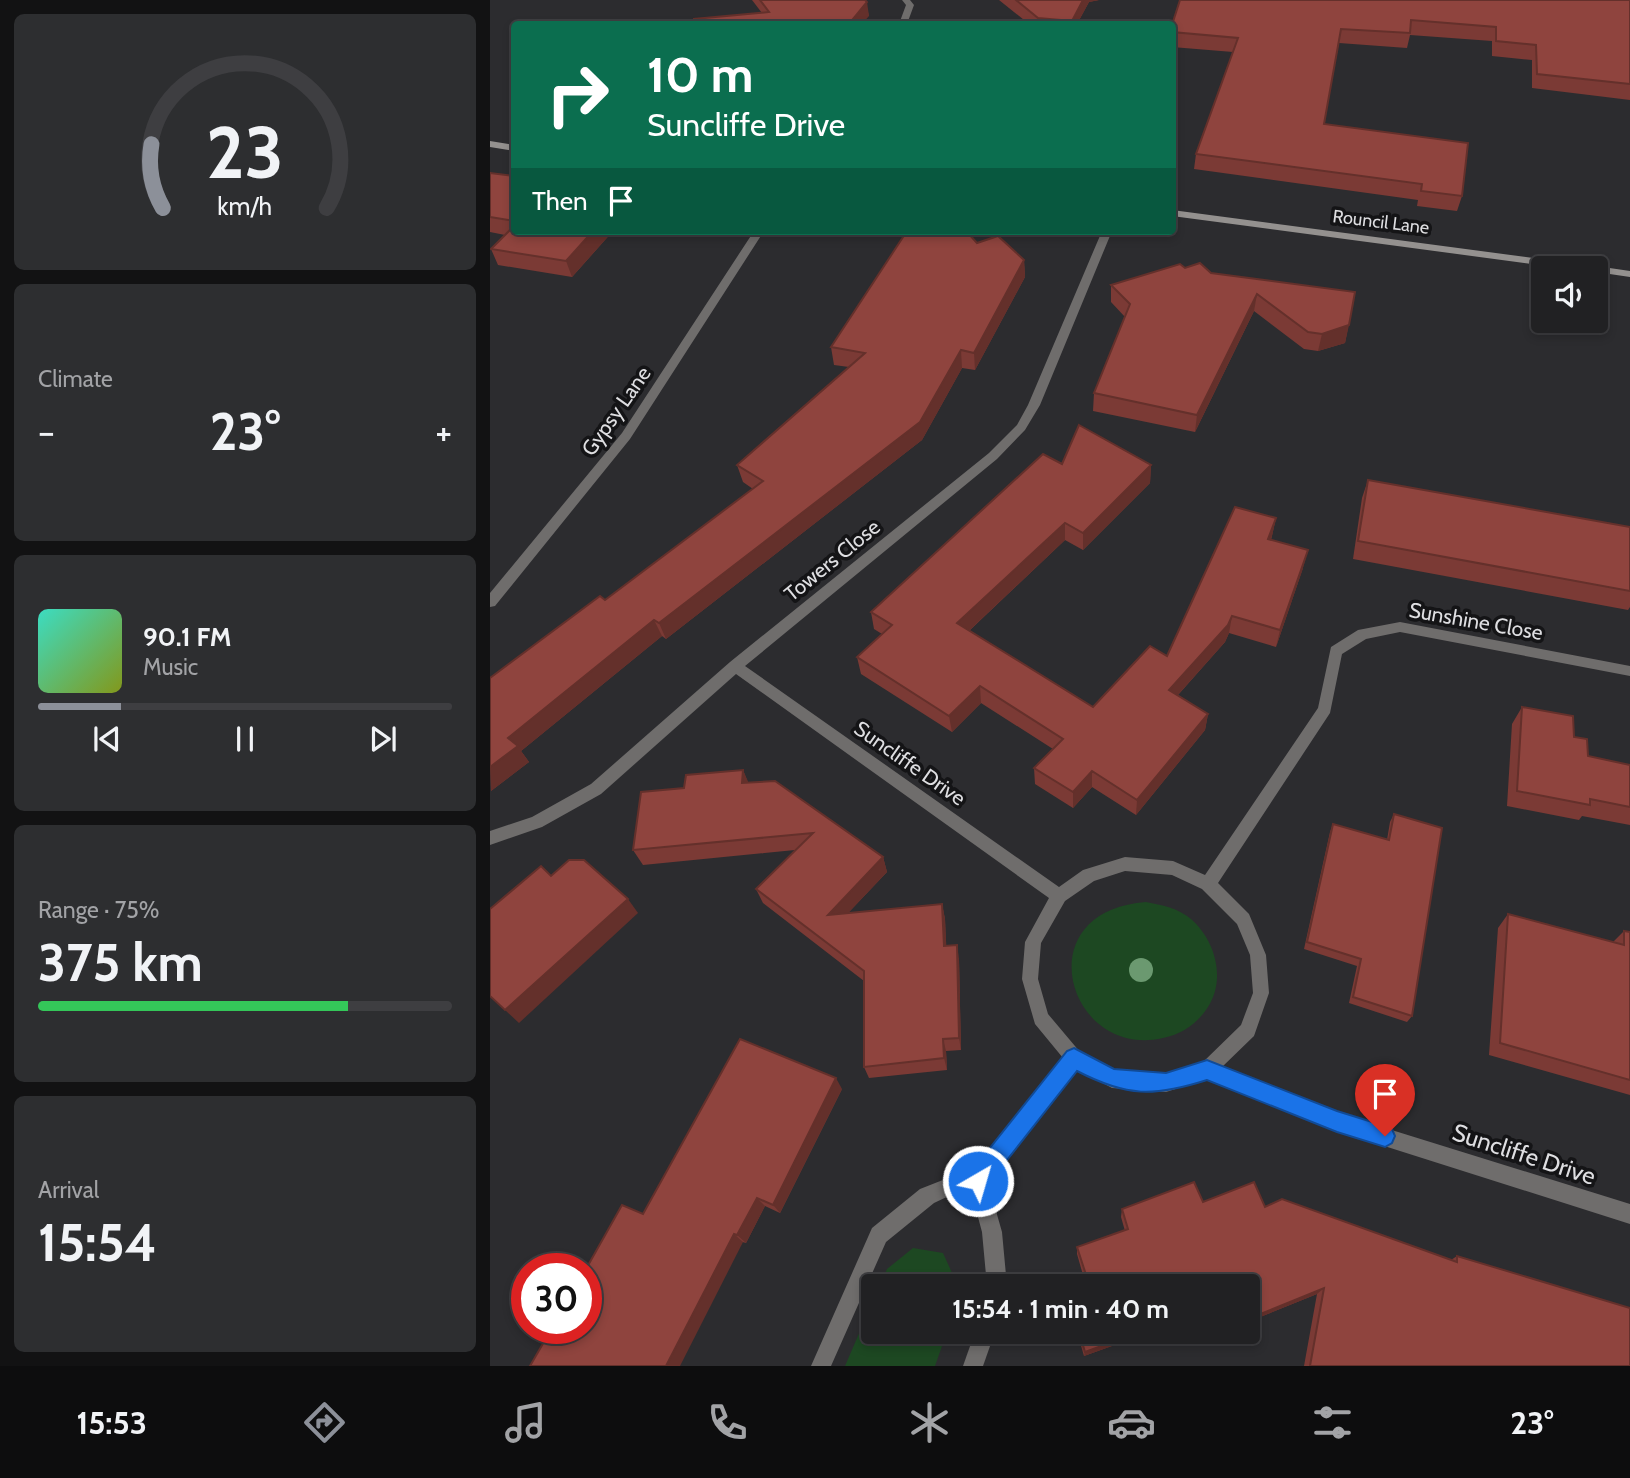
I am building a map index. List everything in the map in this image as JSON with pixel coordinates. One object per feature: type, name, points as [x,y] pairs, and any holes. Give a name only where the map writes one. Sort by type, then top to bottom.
[{"type":"street","points":[[905,21],[910,5],[906,0]]},
{"type":"street","points":[[490,144],[511,148]]},
{"type":"street","name":"Rouncil Lane","points":[[1176,214],[1531,261]]},
{"type":"street","name":"Gypsy Lane","points":[[490,602],[626,436],[756,235]]},
{"type":"street","name":"Towers Close","points":[[490,838],[537,822],[596,789],[735,666],[993,456],[1021,427],[1034,405],[1105,235]]},
{"type":"street","points":[[1608,271],[1630,274]]},
{"type":"street","name":"Sunshine Close","points":[[1208,884],[1325,709],[1336,651],[1363,634],[1400,627],[1630,671]]},
{"type":"street","name":"Suncliffe Drive","points":[[735,666],[1059,896]]},
{"type":"street","points":[[1125,864],[1173,868],[1208,884],[1243,919],[1258,955],[1261,993],[1248,1030],[1207,1070],[1166,1083],[1112,1079],[1074,1058],[1041,1018],[1030,979],[1033,942],[1059,896],[1089,875],[1125,864]]},
{"type":"street","points":[[821,1366],[879,1235],[927,1196],[953,1185],[978,1181],[1074,1058]]},
{"type":"street","name":"Suncliffe Drive","points":[[1207,1070],[1337,1122],[1630,1214]]},
{"type":"street","points":[[978,1181],[992,1232],[995,1274]]},
{"type":"street","points":[[973,1366],[981,1344]]},
{"type":"green space","points":[[1146,902],[1181,912],[1200,928],[1216,962],[1216,987],[1206,1010],[1188,1028],[1163,1038],[1130,1039],[1103,1027],[1084,1007],[1073,982],[1073,955],[1084,930],[1108,911]]},
{"type":"green space","points":[[913,1248],[943,1253],[953,1274],[885,1274],[887,1269]]},
{"type":"green space","points":[[861,1329],[861,1344],[943,1344],[935,1366],[845,1366]]},
{"type":"building","points":[[760,0],[867,2],[851,21],[694,21],[769,12]]},
{"type":"building","points":[[1016,0],[1083,0],[1072,21],[1038,18]]},
{"type":"building","points":[[1180,0],[1630,0],[1630,84],[1537,74],[1536,45],[1496,41],[1496,27],[1411,20],[1410,33],[1341,29],[1324,124],[1468,143],[1462,196],[1421,191],[1422,184],[1196,154],[1238,38],[1176,32],[1176,21],[1173,21]]},
{"type":"building","points":[[490,173],[511,176],[511,220],[490,217]]},
{"type":"building","points":[[511,229],[511,235],[589,235],[566,261],[491,249]]},
{"type":"building","points":[[904,235],[970,235],[977,243],[998,236],[1024,260],[974,353],[961,350],[920,422],[659,623],[654,620],[508,738],[518,746],[490,767],[490,678],[600,596],[605,600],[763,481],[737,465],[865,353],[831,347]]},
{"type":"building","points":[[1200,263],[1211,273],[1355,292],[1349,325],[1322,334],[1308,332],[1257,294],[1197,415],[1094,393],[1130,304],[1111,285],[1180,264],[1185,268]]},
{"type":"building","points":[[1079,425],[1151,465],[1083,533],[1065,523],[957,623],[1093,707],[1150,646],[1167,656],[1235,507],[1276,518],[1268,539],[1308,550],[1280,630],[1232,616],[1228,625],[1169,690],[1208,714],[1137,800],[1092,771],[1073,792],[1034,768],[1063,739],[980,686],[949,716],[857,657],[892,625],[871,612],[1043,454],[1062,464]]},
{"type":"building","points":[[1368,480],[1630,527],[1630,591],[1358,541]]},
{"type":"building","points":[[1522,707],[1573,716],[1574,737],[1587,739],[1588,756],[1630,765],[1630,807],[1590,799],[1590,805],[1517,791]]},
{"type":"building","points":[[743,770],[742,783],[775,781],[883,857],[828,915],[942,904],[944,946],[957,945],[959,1038],[943,1039],[944,1058],[864,1067],[864,971],[756,889],[813,833],[633,850],[641,792],[684,788],[686,775]]},
{"type":"building","points":[[1394,814],[1442,828],[1412,1016],[1353,997],[1361,959],[1307,942],[1333,824],[1389,840]]},
{"type":"building","points":[[569,860],[584,860],[628,899],[505,1010],[490,996],[490,909],[541,866],[551,876]]},
{"type":"building","points":[[1508,914],[1624,945],[1624,931],[1630,932],[1630,1080],[1500,1043]]},
{"type":"building","points":[[740,1039],[836,1078],[773,1205],[757,1198],[737,1235],[734,1234],[666,1366],[530,1366],[543,1344],[602,1344],[602,1253],[595,1253],[622,1205],[643,1214]]},
{"type":"building","points":[[1194,1182],[1203,1202],[1254,1182],[1265,1207],[1282,1199],[1457,1262],[1457,1256],[1630,1308],[1630,1366],[1310,1366],[1324,1288],[1260,1314],[1260,1274],[1086,1274],[1077,1247],[1128,1229],[1122,1209]]},
{"type":"building","points":[[1083,1344],[1107,1344],[1085,1352]]},
{"type":"route","points":[[978,1181],[1074,1058],[1112,1079],[1166,1083],[1207,1070],[1337,1122],[1385,1136]]}]
